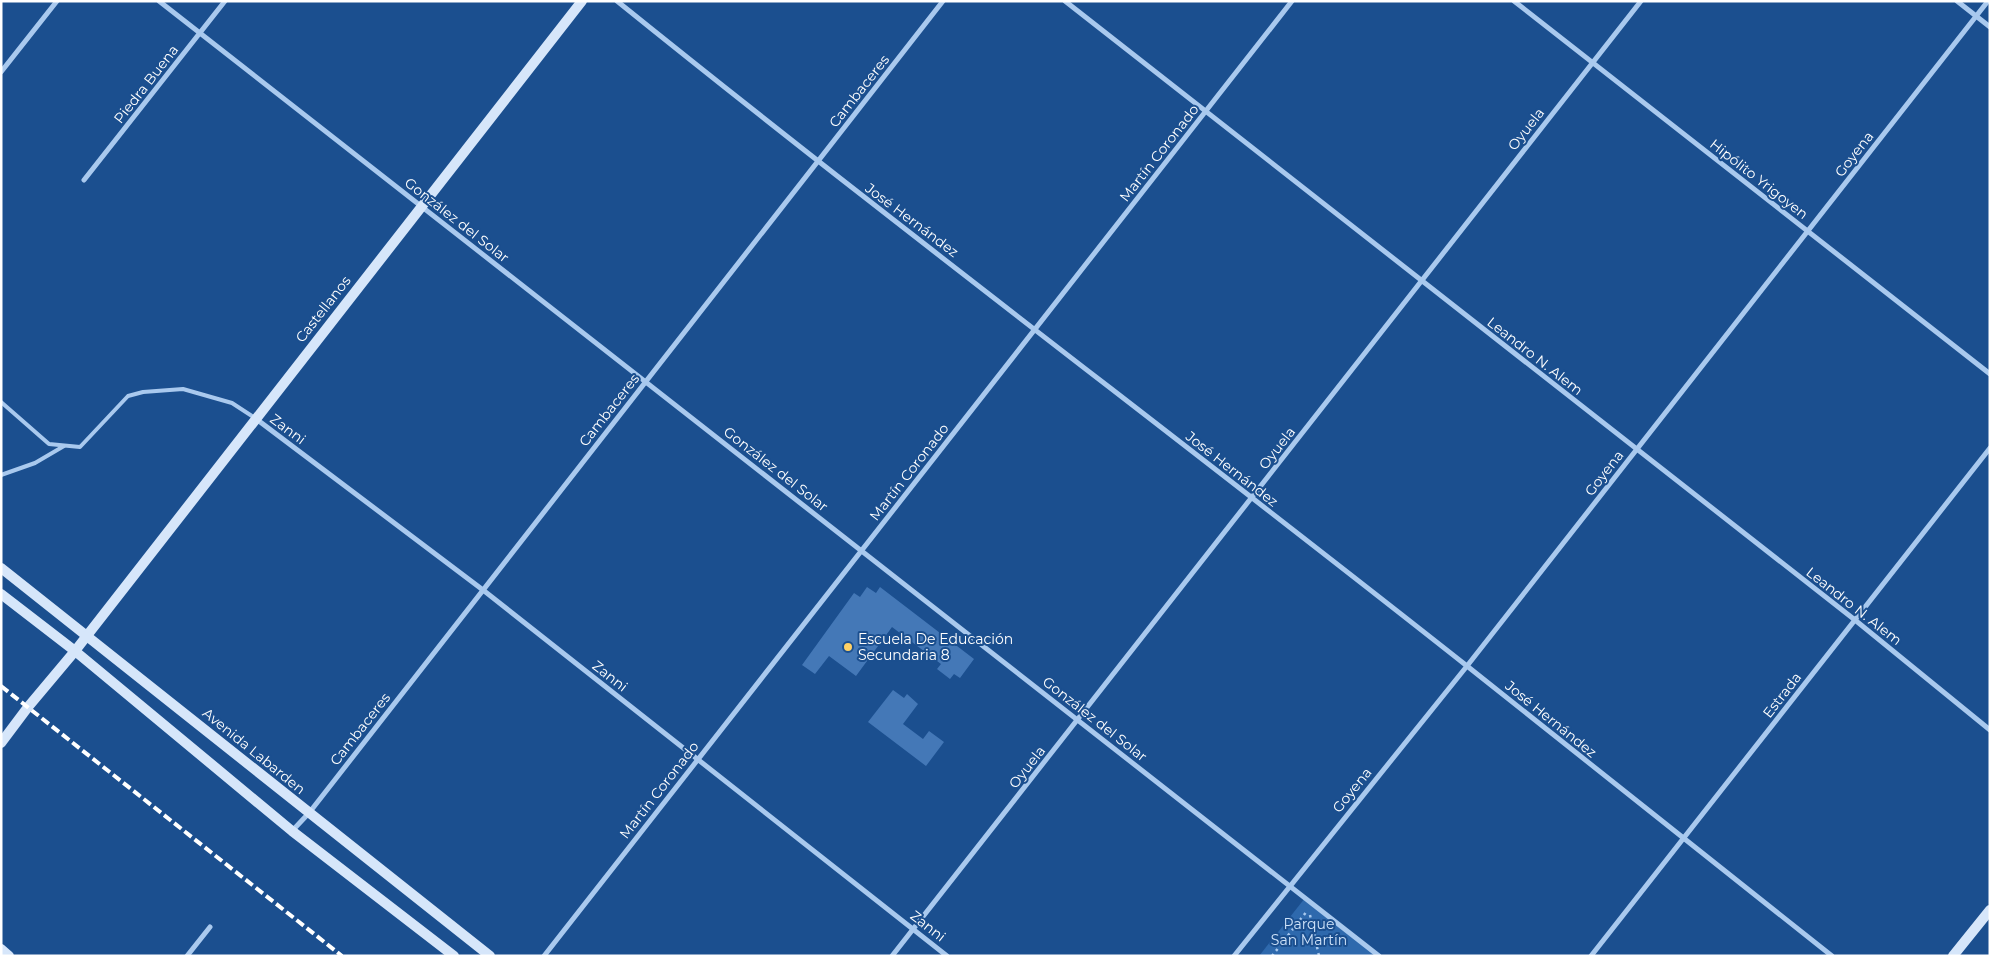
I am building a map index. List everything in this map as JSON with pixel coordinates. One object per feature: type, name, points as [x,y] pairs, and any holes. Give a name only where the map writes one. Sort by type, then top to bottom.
[{"type":"street","points":[[1,72],[57,1]]},
{"type":"street","name":"González del Solar","points":[[159,1],[1379,956]]},
{"type":"street","name":"Piedra Buena","points":[[84,180],[225,1]]},
{"type":"street","name":"Castellanos","points":[[1,744],[28,707],[74,651],[582,1]]},
{"type":"street","name":"José Hernández","points":[[617,1],[818,162],[1467,666],[1682,839],[1832,956]]},
{"type":"street","name":"Cambaceres","points":[[292,831],[309,813],[944,1]]},
{"type":"street","name":"Leandro N. Alem","points":[[1065,1],[1855,620],[1990,730]]},
{"type":"street","name":"Martín Coronado","points":[[544,956],[1292,1]]},
{"type":"street","name":"Hipólito Yrigoyen","points":[[1514,1],[1990,374]]},
{"type":"street","name":"Oyuela","points":[[892,956],[1641,1]]},
{"type":"street","points":[[1957,1],[1990,27]]},
{"type":"street","name":"Goyena","points":[[1234,956],[1467,666],[1988,1]]},
{"type":"street","name":"Zanni","points":[[255,418],[482,590],[947,956]]},
{"type":"street","name":"Estrada","points":[[1591,956],[1990,448]]},
{"type":"street","name":"Avenida Labarden","points":[[1,568],[490,956]]},
{"type":"street","points":[[1,594],[74,651],[292,831],[454,956]]},
{"type":"street","points":[[1953,956],[1990,910]]},
{"type":"street","points":[[187,956],[210,927]]},
{"type":"street","points":[[1,949],[9,956]]},
{"type":"lane","points":[[1,403],[49,444],[80,447],[128,396],[143,392],[183,389],[232,402],[255,418]]},
{"type":"lane","points":[[1,475],[35,463],[64,446]]},
{"type":"path","points":[[1272,956],[1312,904]]},
{"type":"path","points":[[1312,904],[1309,917],[1319,956]]},
{"type":"green space","name":"Parque San Martín","points":[[1305,898],[1377,956],[1259,956]]},
{"type":"building","points":[[867,587],[876,593],[880,587],[974,659],[960,678],[954,674],[950,679],[937,669],[941,664],[892,627],[856,676],[829,656],[815,674],[802,665],[854,593],[860,597]]},
{"type":"building","points":[[893,690],[904,698],[907,694],[918,704],[903,724],[923,739],[929,731],[944,742],[926,766],[868,722]]},
{"type":"railway","points":[[1,686],[342,956]]},
{"type":"place","name":"Escuela De Educación Secundaria 8","points":[[848,647]]}]
